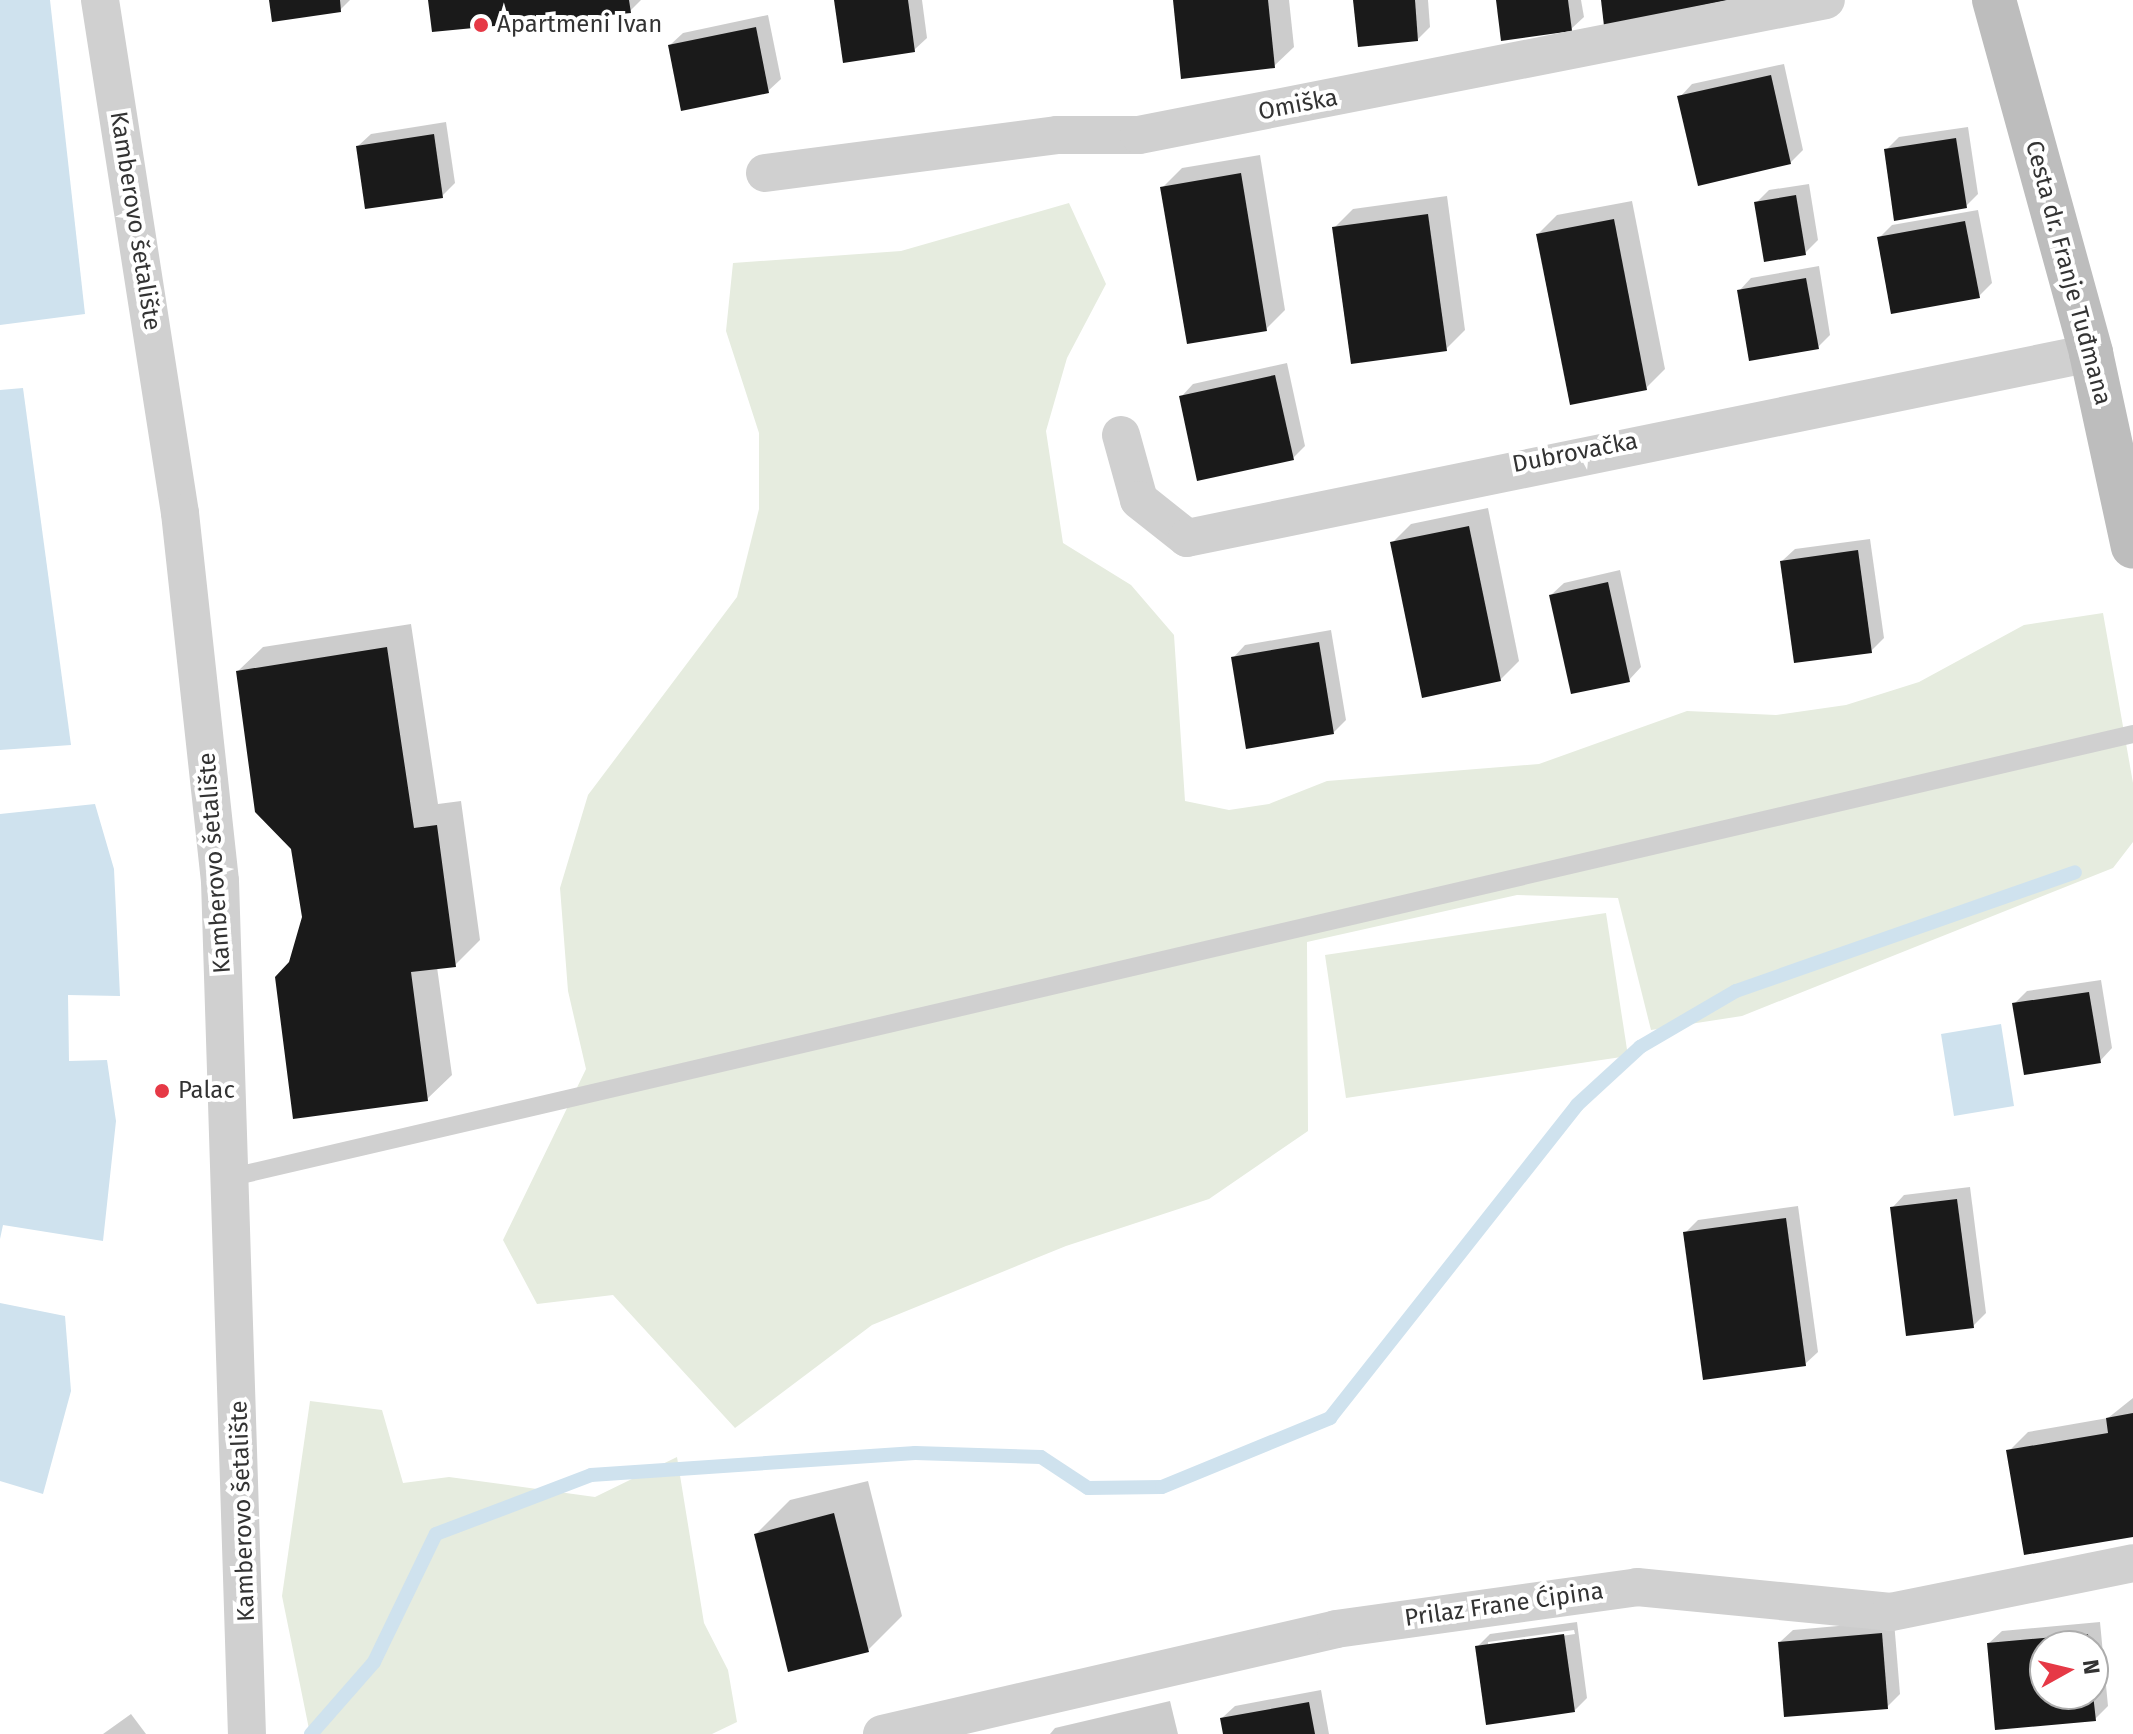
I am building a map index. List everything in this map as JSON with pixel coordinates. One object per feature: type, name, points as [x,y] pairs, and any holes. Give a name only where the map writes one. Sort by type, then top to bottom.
[{"type":"main road","name":"Cesta dr. Franje Tuđmana","points":[[1994,0],[2091,353],[2126,468],[2133,547]]},
{"type":"street","name":"Kamberovo šetalište","points":[[100,0],[182,529],[220,881],[232,1177],[247,1734]]},
{"type":"street","name":"Omiška","points":[[765,173],[1057,135],[1139,135],[1826,0]]},
{"type":"street","name":"Dubrovačka","points":[[1121,435],[1139,500],[1187,538],[1442,480],[2091,353]]},
{"type":"street","name":"Prilaz Frane Ćipina","points":[[882,1734],[1336,1629],[1637,1587],[1891,1612],[2133,1563]]},
{"type":"lane","points":[[232,1177],[2133,734]]},
{"type":"shaded area","points":[[1069,203],[1106,284],[1067,358],[1046,431],[1063,543],[1131,585],[1174,635],[1185,801],[1229,810],[1269,804],[1327,781],[1539,764],[1687,711],[1776,715],[1846,705],[1919,682],[2024,625],[2103,613],[2133,783],[2133,842],[2113,868],[1742,1016],[1651,1030],[1618,898],[1517,895],[1307,942],[1308,1131],[1209,1199],[1066,1246],[872,1325],[735,1428],[613,1295],[537,1304],[503,1240],[586,1069],[568,991],[560,888],[588,795],[737,597],[759,509],[759,433],[726,331],[733,263],[901,251]]},
{"type":"shaded area","points":[[1606,913],[1628,1056],[1346,1098],[1325,955]]},
{"type":"shaded area","points":[[310,1401],[382,1410],[403,1483],[449,1477],[595,1497],[677,1457],[704,1623],[728,1670],[737,1722],[712,1734],[310,1734],[282,1596]]},
{"type":"water","points":[[0,0],[50,0],[85,314],[0,325]]},
{"type":"water","points":[[23,388],[71,745],[0,750],[0,390]]},
{"type":"water","points":[[95,804],[114,869],[120,996],[68,995],[69,1061],[107,1060],[116,1121],[103,1241],[3,1225],[0,1239],[0,814]]},
{"type":"water","points":[[2001,1024],[2014,1106],[1954,1116],[1941,1034]]},
{"type":"water","points":[[0,1303],[65,1316],[71,1391],[43,1494],[0,1481]]},
{"type":"building","points":[[269,0],[340,0],[341,12],[272,22]]},
{"type":"building","points":[[428,0],[629,0],[631,13],[432,32]]},
{"type":"building","points":[[834,0],[908,0],[915,52],[843,63]]},
{"type":"building","points":[[1173,0],[1268,0],[1275,68],[1181,79]]},
{"type":"building","points":[[1353,0],[1415,0],[1418,41],[1358,47]]},
{"type":"building","points":[[1496,0],[1568,0],[1572,31],[1501,41]]},
{"type":"building","points":[[1601,0],[1729,0],[1604,26]]},
{"type":"building","points":[[756,27],[769,93],[681,111],[668,45]]},
{"type":"building","points":[[1771,75],[1791,164],[1698,186],[1677,96]]},
{"type":"building","points":[[434,134],[443,198],[365,209],[356,146]]},
{"type":"building","points":[[1956,138],[1967,208],[1894,221],[1884,149]]},
{"type":"building","points":[[1241,173],[1267,331],[1187,344],[1160,187]]},
{"type":"building","points":[[1796,195],[1806,255],[1764,262],[1754,202]]},
{"type":"building","points":[[1428,214],[1447,351],[1351,364],[1332,227]]},
{"type":"building","points":[[1614,219],[1647,390],[1570,405],[1536,234]]},
{"type":"building","points":[[1965,221],[1980,298],[1891,314],[1877,237]]},
{"type":"building","points":[[1806,278],[1819,349],[1749,361],[1737,290]]},
{"type":"building","points":[[1275,375],[1294,460],[1197,481],[1179,396]]},
{"type":"building","points":[[1469,526],[1501,681],[1422,698],[1390,542]]},
{"type":"building","points":[[1858,550],[1872,653],[1794,663],[1780,561]]},
{"type":"building","points":[[1608,582],[1630,682],[1571,694],[1549,595]]},
{"type":"building","points":[[1319,642],[1334,734],[1246,749],[1231,657]]},
{"type":"building","points":[[387,647],[414,828],[437,825],[456,967],[411,972],[428,1101],[293,1119],[275,977],[289,962],[302,917],[291,849],[255,812],[236,671]]},
{"type":"building","points":[[2089,992],[2101,1063],[2024,1075],[2012,1003]]},
{"type":"building","points":[[1957,1199],[1974,1328],[1906,1336],[1890,1207]]},
{"type":"building","points":[[1786,1218],[1806,1366],[1703,1380],[1683,1232]]},
{"type":"building","points":[[2133,1413],[2133,1537],[2024,1555],[2006,1450],[2108,1433],[2106,1418]]},
{"type":"building","points":[[834,1513],[869,1652],[788,1672],[754,1534]]},
{"type":"building","points":[[1882,1633],[1888,1709],[1784,1717],[1778,1642]]},
{"type":"building","points":[[1564,1634],[1575,1712],[1486,1725],[1475,1646]]},
{"type":"building","points":[[2029,1639],[2029,1710],[2095,1710],[2096,1721],[1995,1730],[1987,1643]]},
{"type":"building","points":[[1309,1702],[1315,1734],[1223,1734],[1220,1718]]},
{"type":"waterway","points":[[311,1734],[374,1662],[436,1534],[591,1475],[915,1453],[1041,1457],[1088,1488],[1162,1487],[1330,1418],[1577,1105],[1640,1047],[1736,991],[2075,872]]},
{"type":"place","name":"Apartmeni Ivan","points":[[481,25]]},
{"type":"place","name":"Palac","points":[[162,1091]]}]
